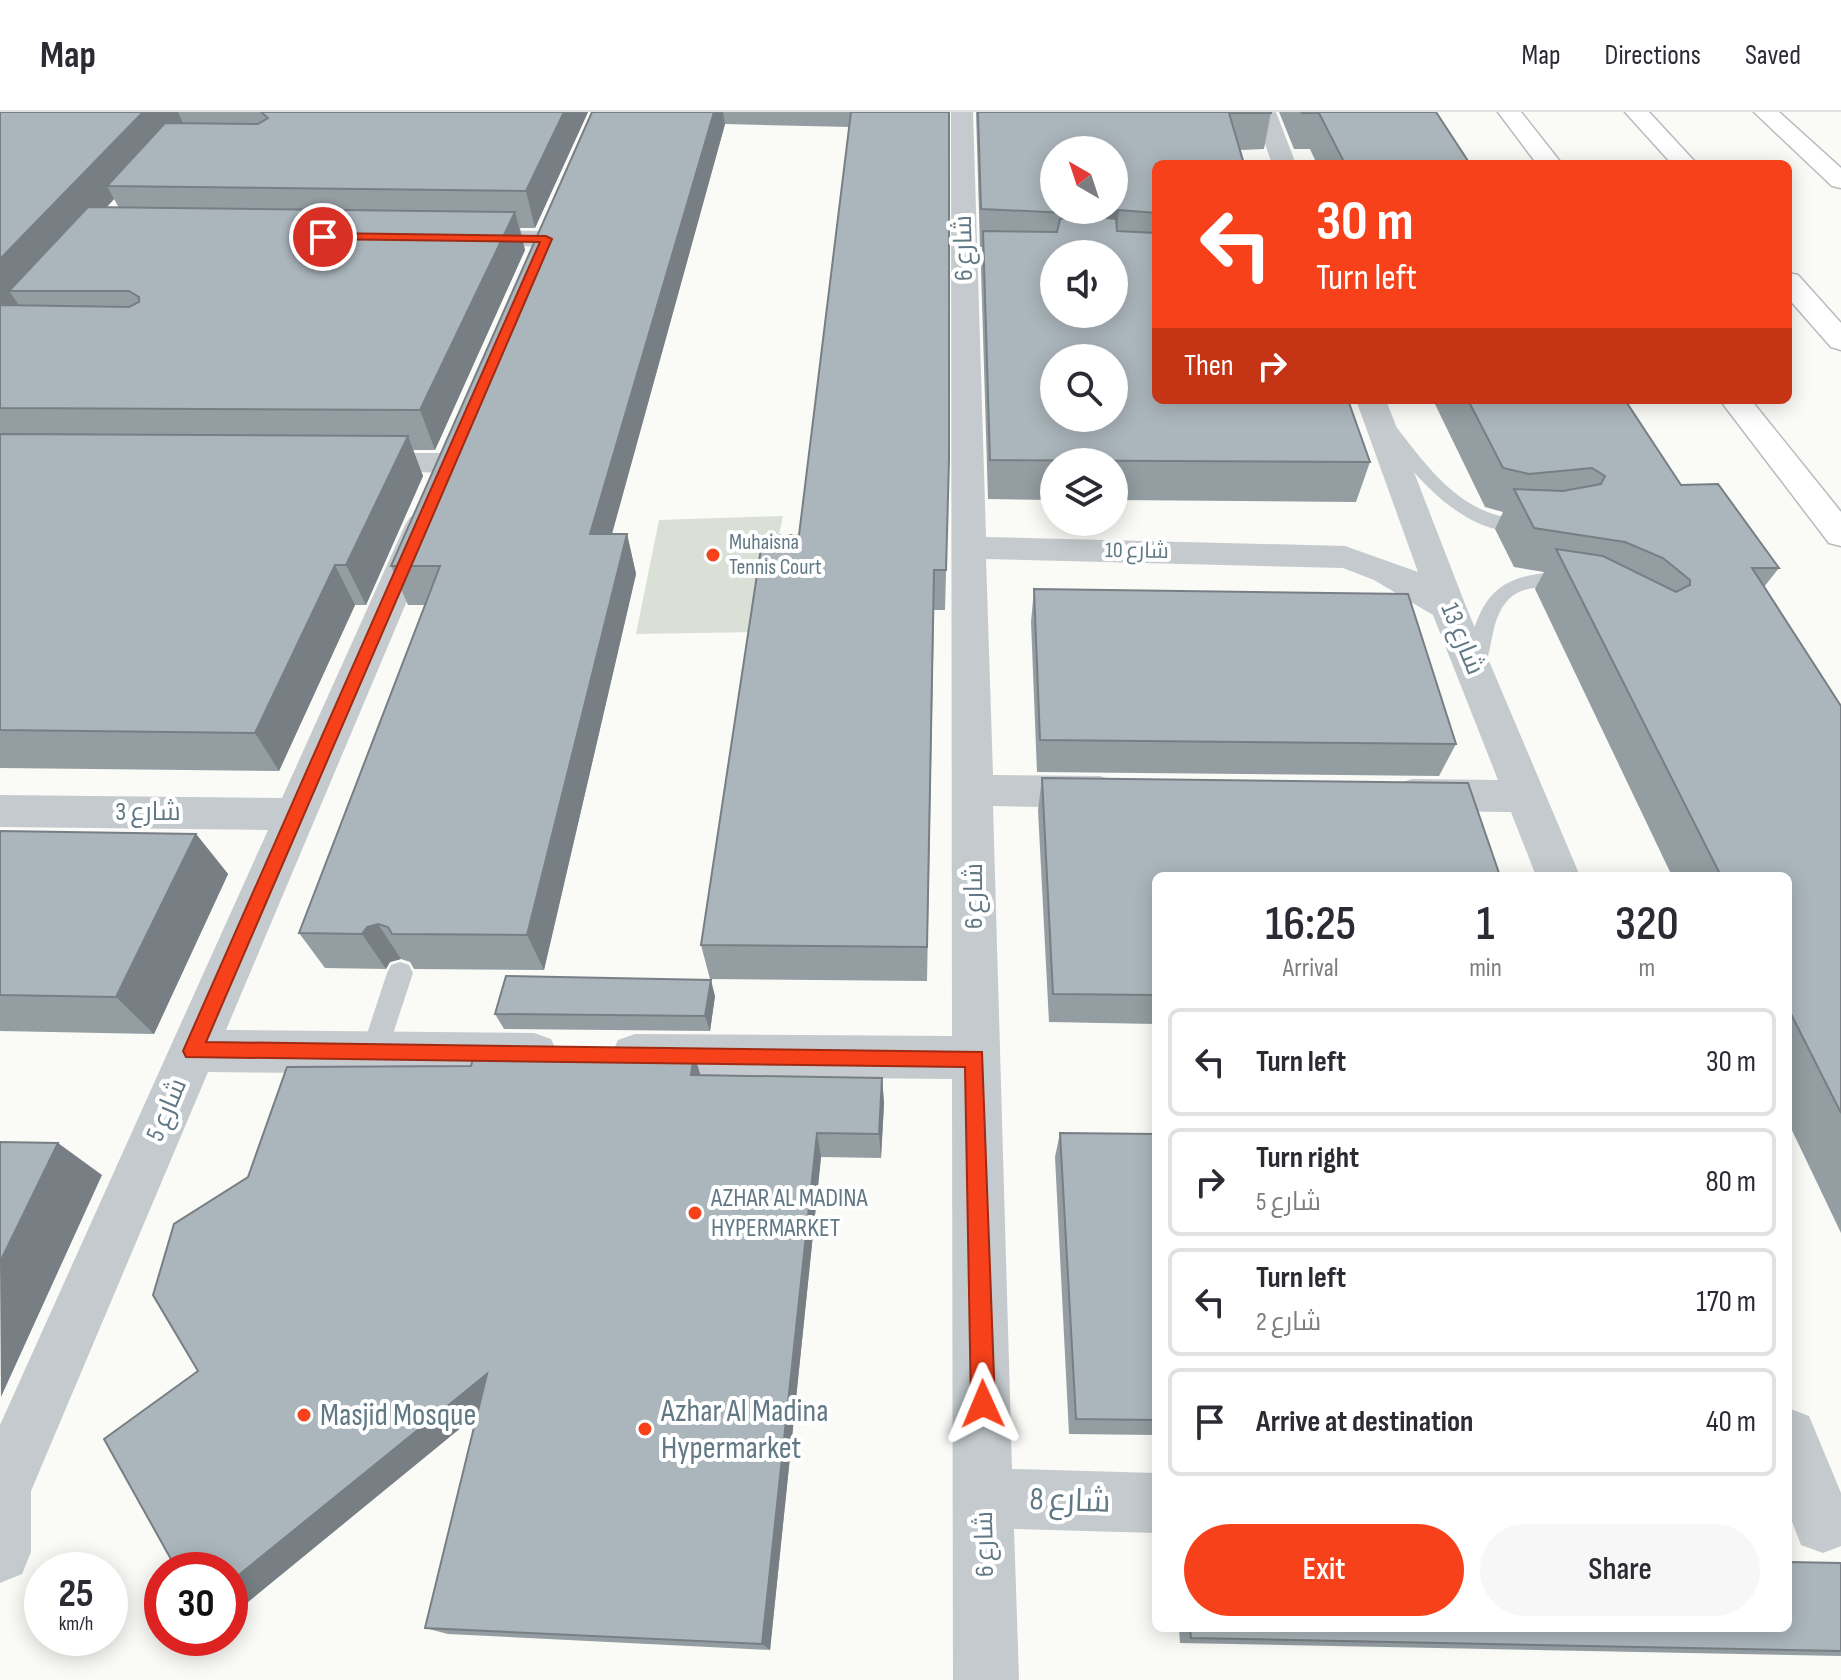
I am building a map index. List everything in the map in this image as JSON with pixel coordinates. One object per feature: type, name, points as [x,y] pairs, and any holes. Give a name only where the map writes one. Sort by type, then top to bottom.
[{"type":"highway","points":[[1509,112],[1547,160]]},
{"type":"highway","points":[[1636,112],[1681,160]]},
{"type":"highway","points":[[1765,112],[1841,181]]},
{"type":"highway","points":[[1792,286],[1841,341]]},
{"type":"highway","points":[[1738,404],[1841,535]]},
{"type":"street","name":"شارع 6","points":[[962,112],[979,258],[970,548],[986,1680]]},
{"type":"street","points":[[1265,112],[1283,160]]},
{"type":"street","points":[[434,238],[552,225],[528,281]]},
{"type":"street","name":"شارع 13","points":[[1373,406],[1449,609],[1556,872]]},
{"type":"street","name":"شارع 5","points":[[0,1552],[3,1524],[0,1492],[467,421]]},
{"type":"street","points":[[325,463],[448,463]]},
{"type":"street","name":"شارع 10","points":[[1305,554],[1370,541],[1394,528],[1412,511]]},
{"type":"street","name":"شارع 10","points":[[970,548],[1345,557],[1384,569],[1419,586],[1449,609]]},
{"type":"street","points":[[974,790],[1132,792]]},
{"type":"street","points":[[1368,794],[1525,796]]},
{"type":"street","name":"شارع 3","points":[[0,811],[296,814]]},
{"type":"street","points":[[193,1051],[975,1058]]},
{"type":"street","points":[[1792,1449],[1817,1523]]},
{"type":"street","name":"شارع 8","points":[[985,1498],[1152,1503]]},
{"type":"lane","points":[[1373,406],[1430,480],[1465,510],[1507,523],[1550,524]]},
{"type":"lane","points":[[1474,670],[1494,599],[1512,586],[1538,580],[1590,586]]},
{"type":"lane","points":[[374,1052],[400,973]]},
{"type":"shaded area","name":"Muhaisna Tennis Court","points":[[783,516],[758,632],[636,634],[659,520]]},
{"type":"building","points":[[0,112],[143,112],[0,259]]},
{"type":"building","points":[[261,112],[564,112],[526,191],[107,186],[165,123],[258,124],[268,118]]},
{"type":"building","points":[[592,112],[714,112],[590,534],[627,534],[527,935],[392,934],[388,927],[378,924],[367,927],[362,934],[299,933],[440,566],[391,566]]},
{"type":"building","points":[[851,112],[949,112],[949,459],[946,570],[934,570],[927,947],[701,945],[763,535],[799,535]]},
{"type":"building","points":[[978,112],[1271,112],[1229,113],[1243,160],[1152,160],[1152,213],[1128,211],[1128,136],[1040,136],[1040,212],[981,209]]},
{"type":"building","points":[[1436,112],[1467,160],[1343,160],[1319,113],[1302,113]]},
{"type":"building","points":[[88,207],[515,212],[420,410],[0,408],[0,305],[129,307],[139,302],[139,297],[129,291],[9,291]]},
{"type":"building","points":[[1059,224],[1116,224],[1117,231],[1152,233],[1152,404],[1349,404],[1370,462],[1128,461],[1128,448],[1040,448],[1040,460],[990,460],[983,231],[1057,232]]},
{"type":"building","points":[[1470,404],[1628,404],[1681,485],[1718,484],[1779,568],[1752,568],[1841,706],[1841,1113],[1792,1016],[1792,872],[1719,872],[1556,549],[1603,556],[1676,592],[1690,585],[1690,580],[1663,558],[1625,542],[1534,528],[1514,489],[1563,491],[1601,484],[1605,476],[1592,468],[1529,474],[1503,468]]},
{"type":"building","points":[[0,434],[408,436],[346,565],[335,565],[255,733],[0,730]]},
{"type":"building","points":[[1034,589],[1408,594],[1456,744],[1040,740]]},
{"type":"building","points":[[1042,778],[1468,783],[1499,872],[1152,872],[1152,995],[1053,994]]},
{"type":"building","points":[[0,831],[196,834],[116,997],[0,995]]},
{"type":"building","points":[[506,976],[711,980],[705,1016],[495,1014]]},
{"type":"building","points":[[475,1052],[694,1054],[691,1075],[882,1078],[879,1134],[817,1133],[762,1644],[425,1628],[487,1374],[248,1567],[248,1552],[167,1552],[104,1439],[198,1371],[153,1295],[174,1224],[248,1177],[287,1067],[471,1066]]},
{"type":"building","points":[[1060,1133],[1152,1134],[1152,1420],[1076,1419]]},
{"type":"building","points":[[0,1142],[58,1143],[0,1262]]},
{"type":"building","points":[[1792,1562],[1841,1563],[1841,1651],[1191,1638],[1190,1632],[1792,1632]]},
{"type":"place","name":"Muhaisna Tennis Court","points":[[713,555]]},
{"type":"place","name":"AZHAR AL MADINA HYPERMARKET","points":[[695,1213]]},
{"type":"place","name":"Masjid Mosque","points":[[304,1415]]},
{"type":"place","name":"Azhar Al Madina Hypermarket","points":[[645,1429]]},
{"type":"route","points":[[323,237],[546,239],[193,1051],[975,1058],[983,1404]]}]
